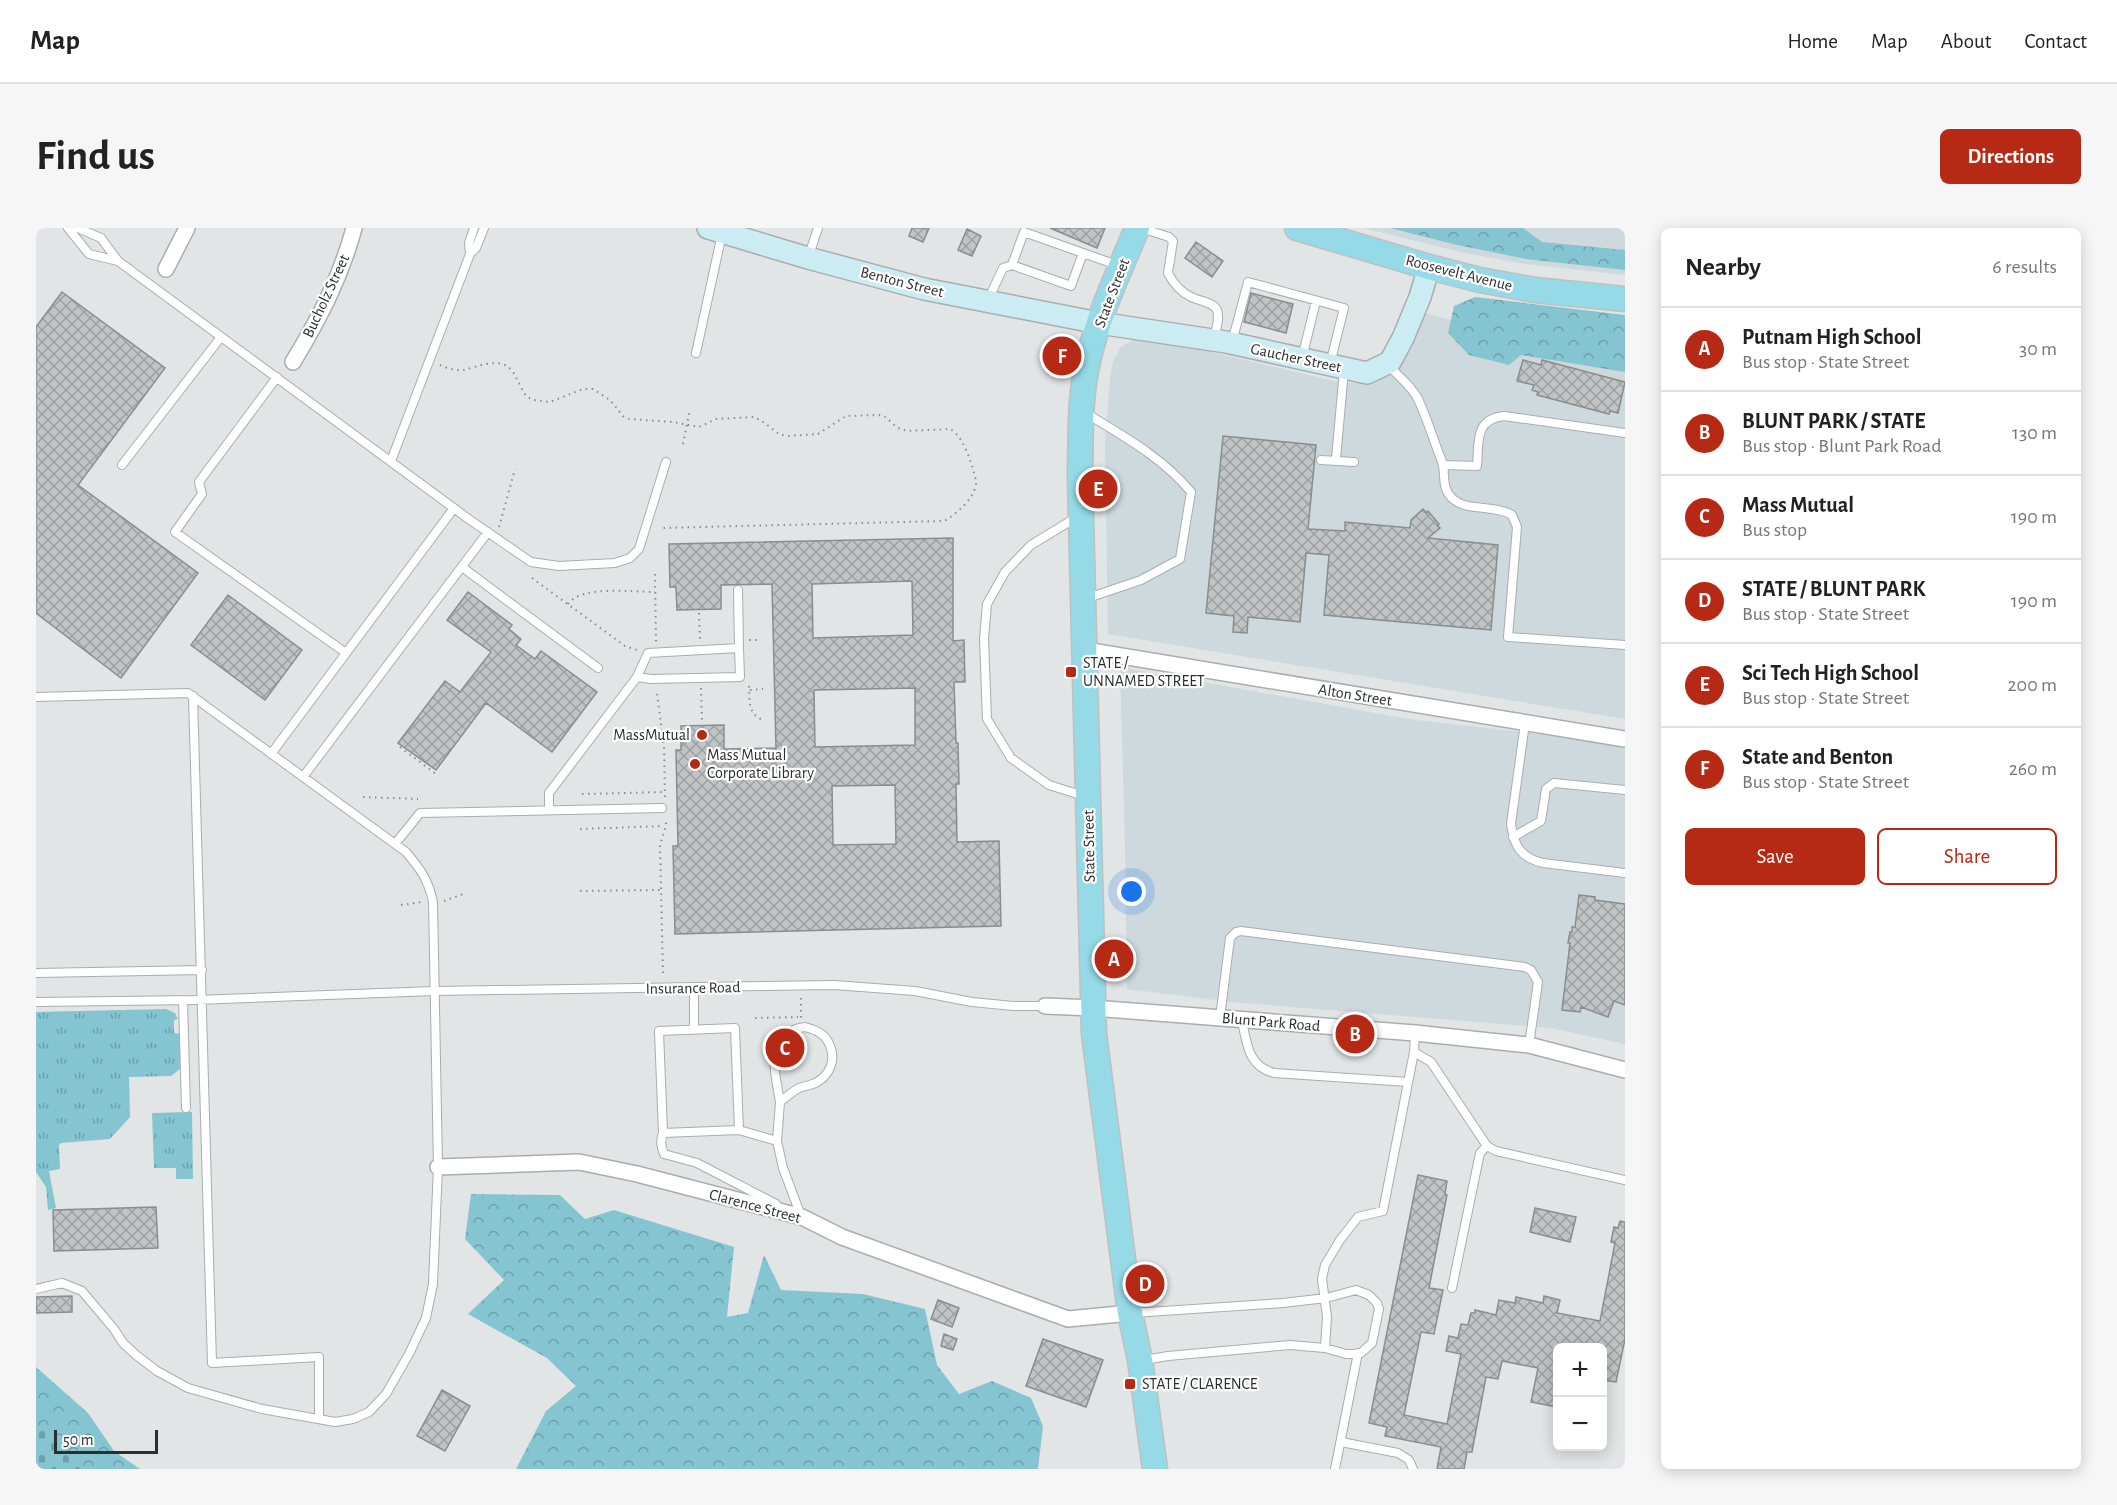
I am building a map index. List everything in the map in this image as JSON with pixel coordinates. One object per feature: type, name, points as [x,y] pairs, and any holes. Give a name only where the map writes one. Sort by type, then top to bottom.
[{"type":"main road","name":"State Street","points":[[1139,228],[1099,323],[1088,359],[1080,444],[1095,1047],[1130,1313],[1140,1360],[1155,1469]]},
{"type":"main road","name":"Roosevelt Avenue","points":[[1297,228],[1480,280],[1535,290],[1625,299]]},
{"type":"main road","name":"Benton Street","points":[[715,230],[924,289],[1099,323]]},
{"type":"main road","points":[[1386,363],[1390,362],[1403,338],[1420,297],[1429,267]]},
{"type":"main road","name":"Gaucher Street","points":[[1099,323],[1222,341],[1367,373],[1386,363]]},
{"type":"street","points":[[166,269],[188,228]]},
{"type":"street","name":"Bucholz Street","points":[[293,362],[330,294],[354,228]]},
{"type":"street","name":"Alton Street","points":[[1084,650],[1625,739]]},
{"type":"street","name":"Insurance Road","points":[[1046,1006],[1093,1008]]},
{"type":"street","name":"Blunt Park Road","points":[[1093,1008],[1415,1033],[1529,1045],[1625,1070]]},
{"type":"street","name":"Clarence Street","points":[[438,1167],[579,1162],[637,1174],[802,1217],[842,1237],[1068,1319],[1130,1313]]},
{"type":"lane","points":[[68,228],[89,254],[118,261]]},
{"type":"lane","points":[[78,228],[101,238],[118,261],[531,562],[560,566],[615,563],[630,558],[639,549],[666,462]]},
{"type":"lane","points":[[470,254],[469,243],[474,228]]},
{"type":"lane","points":[[391,461],[470,254],[476,248],[484,228]]},
{"type":"lane","points":[[808,258],[818,228]]},
{"type":"lane","points":[[1139,228],[1169,237],[1173,241],[1168,273],[1179,289],[1189,296],[1214,306],[1218,311],[1222,341]]},
{"type":"lane","points":[[696,353],[715,230]]},
{"type":"lane","points":[[1012,265],[1024,232],[1122,266]]},
{"type":"lane","points":[[987,301],[1003,268],[1012,265],[1071,286],[1083,253]]},
{"type":"lane","points":[[1222,341],[1248,282],[1344,309],[1337,367],[1336,459]]},
{"type":"lane","points":[[1301,359],[1317,301]]},
{"type":"lane","points":[[122,465],[221,337]]},
{"type":"lane","points":[[1386,363],[1417,396],[1443,465],[1444,486],[1451,497],[1464,505],[1502,509],[1512,515],[1517,527],[1508,637],[1625,645]]},
{"type":"lane","points":[[277,377],[199,482],[202,494],[175,532],[346,653]]},
{"type":"lane","points":[[1082,411],[1158,459],[1191,492],[1180,559],[1141,580],[1083,599]]},
{"type":"lane","points":[[1443,465],[1478,466],[1479,432],[1484,423],[1493,417],[1503,416],[1625,433]]},
{"type":"lane","points":[[1321,460],[1336,459],[1354,462]]},
{"type":"lane","points":[[271,754],[454,508]]},
{"type":"lane","points":[[1081,514],[1031,545],[1005,572],[987,604],[984,639],[987,719],[1011,758],[1049,785],[1088,797]]},
{"type":"lane","points":[[303,777],[488,532]]},
{"type":"lane","points":[[462,567],[598,668]]},
{"type":"lane","points":[[637,677],[651,679],[740,677],[738,590]]},
{"type":"lane","points":[[549,810],[549,793],[637,677],[648,653],[739,648]]},
{"type":"lane","points":[[36,697],[188,693],[395,844],[423,871],[433,902],[438,1167],[433,1284],[426,1318],[386,1394],[369,1412],[353,1419],[335,1422],[262,1409],[188,1388],[157,1371],[136,1355],[123,1343],[100,1311],[81,1291],[62,1282],[36,1289]]},
{"type":"lane","points":[[193,696],[212,1363],[319,1357],[319,1419]]},
{"type":"lane","points":[[1525,723],[1511,824],[1513,837],[1521,852],[1543,863],[1625,873]]},
{"type":"lane","points":[[1513,837],[1541,821],[1546,789],[1554,783],[1625,790]]},
{"type":"lane","points":[[395,844],[420,813],[664,809]]},
{"type":"lane","points":[[1220,1018],[1230,938],[1236,932],[1241,931],[1531,969],[1538,982],[1529,1045]]},
{"type":"lane","points":[[36,973],[202,970]]},
{"type":"lane","name":"Insurance Road","points":[[36,1002],[203,1000],[434,991],[834,985],[915,991],[972,1002],[1046,1006]]},
{"type":"lane","points":[[694,988],[694,1029]]},
{"type":"lane","points":[[183,1000],[186,1108]]},
{"type":"lane","points":[[1242,1021],[1248,1051],[1262,1070],[1274,1073],[1408,1082]]},
{"type":"lane","points":[[739,1130],[735,1028],[659,1031],[663,1133],[660,1140],[664,1154],[697,1163],[802,1217]]},
{"type":"lane","points":[[780,1102],[798,1089],[816,1083],[830,1069],[832,1060],[829,1042],[814,1029],[801,1028],[786,1033],[775,1048],[774,1058],[780,1102],[777,1141],[783,1168],[802,1217]]},
{"type":"lane","points":[[1325,1348],[1326,1298],[1322,1279],[1325,1265],[1336,1246],[1359,1217],[1383,1211],[1414,1052],[1415,1033]]},
{"type":"lane","points":[[1414,1052],[1431,1062],[1487,1146],[1496,1151],[1625,1180]]},
{"type":"lane","points":[[663,1133],[739,1130],[777,1141]]},
{"type":"lane","points":[[1452,1288],[1480,1153],[1487,1146]]},
{"type":"lane","points":[[1130,1313],[1237,1307],[1326,1298],[1356,1290],[1369,1295],[1377,1303],[1379,1318],[1372,1343],[1358,1353],[1346,1354],[1325,1348],[1290,1345],[1140,1360]]},
{"type":"lane","points":[[1335,1469],[1358,1353]]},
{"type":"lane","points":[[1341,1442],[1398,1453],[1409,1460],[1413,1469]]},
{"type":"path","points":[[439,365],[462,370],[483,364],[499,363],[507,366],[527,397],[534,400],[550,402],[583,389],[593,388],[610,400],[623,416],[629,419],[673,422],[699,427],[716,419],[754,417],[762,420],[779,434],[787,436],[818,434],[846,416],[879,415],[884,416],[902,430],[954,430],[960,438],[976,486],[968,500],[949,518],[938,522],[661,528]]},
{"type":"path","points":[[533,405],[534,400]]},
{"type":"path","points":[[683,444],[690,410]]},
{"type":"path","points":[[499,527],[515,469]]},
{"type":"path","points":[[655,574],[657,644]]},
{"type":"path","points":[[532,578],[625,646],[640,650]]},
{"type":"path","points":[[568,604],[573,598],[591,592],[655,592]]},
{"type":"path","points":[[699,613],[700,643]]},
{"type":"path","points":[[749,640],[761,640]]},
{"type":"path","points":[[701,688],[702,721]]},
{"type":"path","points":[[763,689],[749,688],[750,708],[756,718],[763,720]]},
{"type":"path","points":[[657,694],[664,746],[666,826],[660,845],[663,973]]},
{"type":"path","points":[[400,747],[436,774]]},
{"type":"path","points":[[582,794],[665,792]]},
{"type":"path","points":[[363,797],[418,799]]},
{"type":"path","points":[[580,829],[666,826]]},
{"type":"path","points":[[580,891],[661,890]]},
{"type":"path","points":[[441,902],[463,894]]},
{"type":"path","points":[[401,905],[422,902]]},
{"type":"path","points":[[801,998],[801,1028]]},
{"type":"path","points":[[755,1018],[801,1017]]},
{"type":"shaded area","points":[[1363,228],[1625,228],[1625,275],[1518,263],[1460,252]]},
{"type":"shaded area","points":[[1424,313],[1625,366],[1625,719],[1108,634],[1105,442],[1113,361],[1121,347],[1134,339],[1164,341],[1343,383],[1372,382],[1396,367],[1406,357],[1413,345]]},
{"type":"shaded area","points":[[1120,667],[1408,719],[1582,739],[1625,747],[1625,1044],[1551,1028],[1231,1002],[1127,989]]},
{"type":"green space","points":[[1390,228],[1523,228],[1542,242],[1625,250],[1625,270],[1526,259]]},
{"type":"green space","points":[[1475,297],[1625,315],[1625,372],[1521,355],[1509,365],[1469,355],[1448,333],[1454,306]]},
{"type":"green space","points":[[166,1009],[175,1013],[178,1019],[174,1020],[174,1033],[181,1034],[180,1069],[171,1076],[129,1077],[130,1117],[110,1139],[59,1145],[60,1169],[49,1171],[56,1208],[48,1210],[46,1187],[36,1172],[36,1012]]},
{"type":"green space","points":[[192,1112],[193,1179],[176,1179],[176,1168],[154,1168],[152,1113]]},
{"type":"green space","points":[[471,1194],[560,1195],[585,1219],[614,1210],[734,1247],[727,1317],[748,1313],[764,1255],[781,1290],[863,1294],[925,1309],[937,1365],[959,1394],[992,1381],[1031,1398],[1043,1426],[1038,1469],[516,1469],[546,1411],[576,1386],[547,1358],[468,1314],[504,1280],[465,1239]]},
{"type":"green space","points":[[36,1367],[88,1413],[114,1451],[140,1469],[36,1469]]},
{"type":"green space","points":[[36,1422],[80,1469],[36,1469]]},
{"type":"building","points":[[912,228],[929,228],[923,242],[909,236]]},
{"type":"building","points":[[1050,228],[1105,228],[1097,248]]},
{"type":"building","points":[[967,229],[981,236],[972,256],[958,250]]},
{"type":"building","points":[[1196,242],[1223,261],[1212,277],[1185,258]]},
{"type":"building","points":[[62,292],[165,368],[78,485],[198,573],[121,678],[36,613],[36,327]]},
{"type":"building","points":[[1251,293],[1293,304],[1286,333],[1244,322]]},
{"type":"building","points":[[1523,360],[1541,365],[1542,360],[1625,382],[1618,413],[1610,411],[1609,414],[1537,395],[1538,392],[1532,390],[1534,385],[1517,381]]},
{"type":"building","points":[[1223,436],[1316,445],[1308,529],[1345,531],[1345,522],[1410,528],[1411,520],[1423,509],[1427,513],[1428,511],[1440,528],[1428,538],[1498,545],[1491,630],[1324,615],[1329,555],[1306,553],[1300,622],[1248,617],[1247,633],[1233,632],[1234,616],[1206,613]]},
{"type":"building","name":"MassMutual","points":[[953,538],[953,641],[964,640],[965,682],[954,682],[959,784],[956,784],[957,842],[999,841],[1001,926],[675,934],[673,846],[678,846],[676,750],[681,750],[681,726],[724,725],[724,749],[776,748],[772,584],[721,585],[721,609],[677,610],[676,587],[670,587],[669,544]],"holes":[[[912,581],[913,635],[813,638],[812,584]],[[915,688],[915,745],[815,747],[814,690]],[[895,785],[896,844],[833,845],[832,786]]]},
{"type":"building","points":[[468,592],[512,625],[509,629],[521,639],[516,645],[535,659],[541,651],[597,692],[552,752],[486,703],[436,770],[398,743],[445,681],[460,692],[491,652],[447,620]]},
{"type":"building","points":[[228,595],[302,650],[265,700],[191,645]]},
{"type":"building","points":[[1579,895],[1595,897],[1595,900],[1625,904],[1625,1005],[1614,1001],[1608,1017],[1581,1007],[1580,1012],[1562,1010],[1570,943],[1568,943],[1572,927],[1575,927]]},
{"type":"building","points":[[1418,1175],[1447,1181],[1445,1194],[1447,1195],[1429,1288],[1443,1290],[1434,1334],[1421,1332],[1404,1415],[1447,1424],[1461,1354],[1446,1351],[1449,1336],[1458,1338],[1461,1324],[1468,1325],[1471,1313],[1475,1313],[1475,1310],[1496,1315],[1499,1300],[1515,1303],[1516,1297],[1543,1303],[1544,1296],[1560,1300],[1557,1313],[1600,1321],[1615,1243],[1611,1242],[1614,1227],[1618,1228],[1620,1221],[1625,1222],[1625,1339],[1616,1382],[1607,1381],[1607,1343],[1553,1343],[1553,1406],[1531,1402],[1538,1368],[1502,1361],[1498,1379],[1486,1377],[1472,1452],[1467,1452],[1464,1469],[1437,1469],[1441,1447],[1385,1436],[1387,1427],[1369,1423]]},
{"type":"building","points":[[156,1207],[158,1248],[54,1251],[53,1210]]},
{"type":"building","points":[[1535,1208],[1576,1217],[1570,1242],[1530,1232]]},
{"type":"building","points":[[72,1296],[72,1312],[36,1313],[36,1297]]},
{"type":"building","points":[[938,1300],[959,1308],[952,1327],[931,1319]]},
{"type":"building","points":[[944,1334],[957,1339],[953,1350],[941,1346]]},
{"type":"building","points":[[1043,1339],[1103,1360],[1086,1407],[1026,1386]]},
{"type":"building","points":[[442,1390],[470,1406],[445,1451],[417,1436]]},
{"type":"place","name":"State and Benton","points":[[1062,356]]},
{"type":"place","name":"Sci Tech High School","points":[[1098,489]]},
{"type":"place","name":"STATE / UNNAMED STREET","points":[[1071,672]]},
{"type":"place","name":"MassMutual","points":[[702,735]]},
{"type":"place","name":"Mass Mutual Corporate Library","points":[[695,764]]},
{"type":"place","name":"Putnam High School","points":[[1114,959]]},
{"type":"place","name":"BLUNT PARK / STATE","points":[[1355,1034]]},
{"type":"place","name":"Mass Mutual","points":[[785,1048]]},
{"type":"place","name":"STATE / BLUNT PARK","points":[[1145,1284]]},
{"type":"place","name":"STATE / CLARENCE","points":[[1130,1384]]}]
